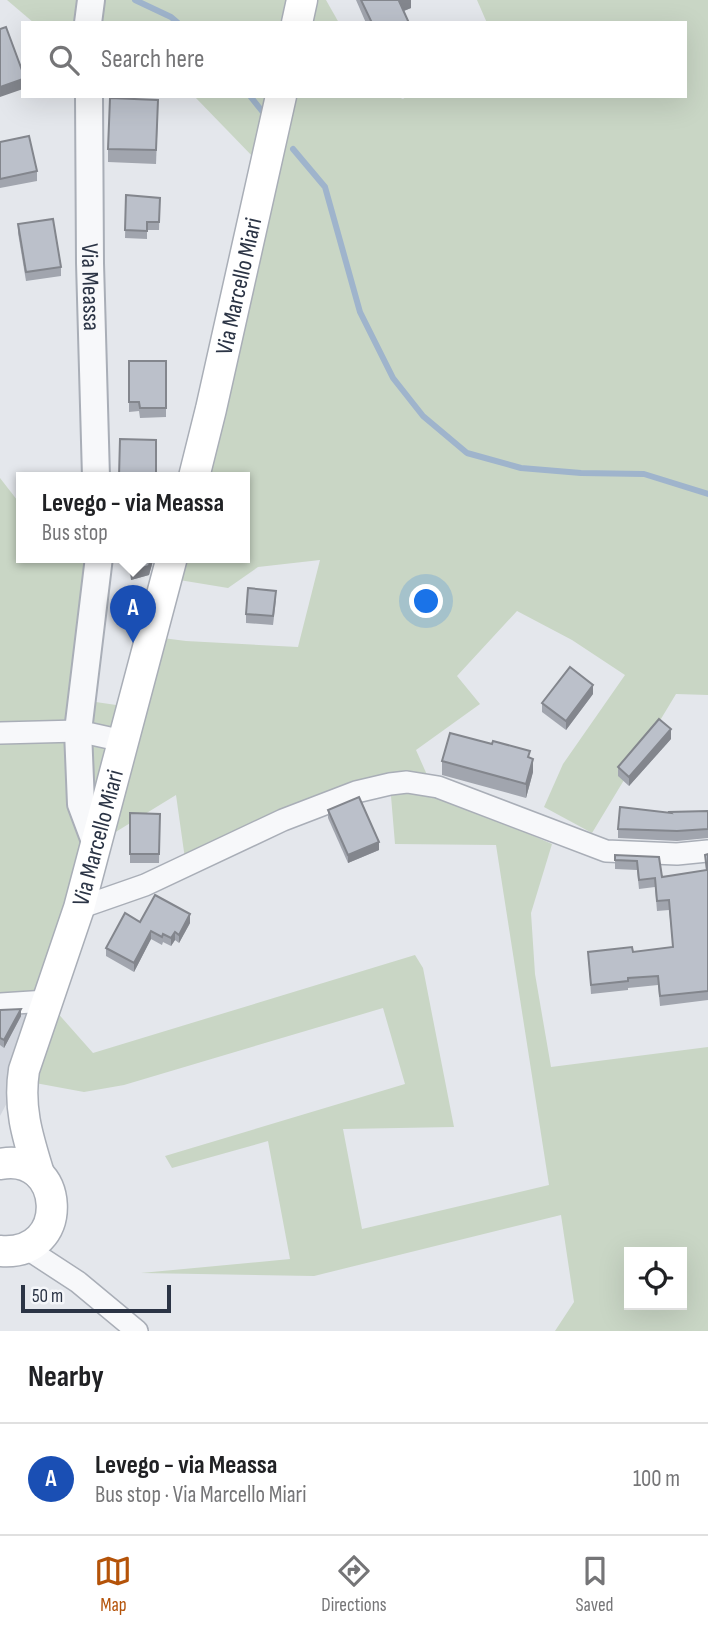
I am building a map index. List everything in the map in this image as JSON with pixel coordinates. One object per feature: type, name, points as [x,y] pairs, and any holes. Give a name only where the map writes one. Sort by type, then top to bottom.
[{"type":"main road","points":[[297,21],[302,0]]},
{"type":"main road","name":"Via Marcello Miari","points":[[195,472],[212,409],[281,98]]},
{"type":"main road","name":"Via Marcello Miari","points":[[3,1164],[14,1154],[18,1143],[23,1117],[24,1070],[79,908],[170,563]]},
{"type":"main road","name":"Via Marcello Miari","points":[[23,1117],[38,1174]]},
{"type":"main road","name":"Via Marcello Miari","points":[[3,1164],[17,1164],[38,1174],[48,1186],[52,1200],[52,1214],[25,1243]]},
{"type":"street","name":"Via Meassa","points":[[89,98],[96,472]]},
{"type":"street","points":[[96,844],[81,804],[78,731],[98,563]]},
{"type":"street","points":[[0,733],[78,731],[123,741]]},
{"type":"street","points":[[79,908],[145,885],[295,815],[356,792],[407,782],[438,787],[606,851],[677,855],[708,851]]},
{"type":"street","points":[[0,1004],[47,1002]]},
{"type":"street","points":[[25,1243],[78,1282],[136,1331]]},
{"type":"shaded area","points":[[47,1001],[19,1080],[0,1116],[0,1010]]},
{"type":"green space","points":[[7,0],[326,0],[338,21],[32,21]]},
{"type":"green space","points":[[477,0],[708,0],[708,695],[676,694],[592,833],[544,807],[563,764],[625,675],[572,640],[517,611],[457,676],[480,704],[416,750],[435,793],[552,844],[531,913],[535,974],[551,1067],[708,1047],[708,1331],[555,1331],[574,1302],[561,1215],[314,1276],[141,1273],[290,1259],[268,1141],[172,1168],[165,1156],[405,1084],[383,1008],[124,1085],[84,1092],[19,1080],[45,1002],[22,1013],[0,1010],[0,478],[16,499],[16,563],[91,563],[82,700],[130,707],[147,636],[186,641],[298,647],[320,560],[258,567],[228,588],[161,577],[164,563],[250,563],[250,472],[185,472],[258,162],[196,98],[687,98],[687,21],[486,21]],"holes":[[[390,784],[395,844],[496,845],[549,1185],[362,1229],[343,1129],[454,1127],[423,968],[415,955],[93,1053],[47,1001],[96,844],[176,795],[186,866]]]},
{"type":"building","points":[[361,0],[400,0],[408,21],[371,21]]},
{"type":"building","points":[[6,27],[21,68],[21,80],[0,87],[0,29]]},
{"type":"building","points":[[110,98],[158,100],[156,150],[108,149]]},
{"type":"building","points":[[29,136],[37,171],[0,179],[0,142]]},
{"type":"building","points":[[126,195],[160,198],[159,222],[147,222],[147,231],[125,230]]},
{"type":"building","points":[[53,219],[61,267],[26,272],[18,224]]},
{"type":"building","points":[[129,361],[166,361],[166,408],[140,408],[139,402],[129,402]]},
{"type":"building","points":[[120,439],[156,440],[156,472],[119,472]]},
{"type":"building","points":[[129,563],[150,563],[149,566],[131,571]]},
{"type":"building","points":[[248,588],[276,591],[273,616],[246,614]]},
{"type":"building","points":[[570,667],[593,685],[566,721],[542,703]]},
{"type":"building","points":[[659,719],[671,729],[629,777],[618,767]]},
{"type":"building","points":[[450,733],[530,751],[528,757],[533,759],[526,784],[442,761]]},
{"type":"building","points":[[359,797],[379,842],[348,855],[328,810]]},
{"type":"building","points":[[620,807],[671,813],[708,811],[708,829],[618,829]]},
{"type":"building","points":[[130,813],[160,814],[159,854],[130,854]]},
{"type":"building","points":[[708,854],[708,991],[660,996],[658,976],[591,985],[588,952],[632,947],[633,952],[673,947],[669,900],[657,901],[655,878],[639,880],[637,861],[615,860],[615,855],[659,857],[662,877],[707,870],[705,855]]},
{"type":"building","points":[[155,895],[190,914],[179,935],[175,932],[171,938],[163,934],[162,937],[151,931],[134,963],[106,948],[125,913],[140,922]]},
{"type":"building","points":[[21,1009],[4,1040],[0,1038],[0,1010]]},
{"type":"waterway","points":[[135,0],[176,21]]},
{"type":"waterway","points":[[252,98],[266,116]]},
{"type":"waterway","points":[[293,149],[325,187],[360,312],[393,378],[423,416],[467,453],[521,468],[644,474],[708,494]]},
{"type":"place","name":"Levego - via Meassa","points":[[133,643]]}]
